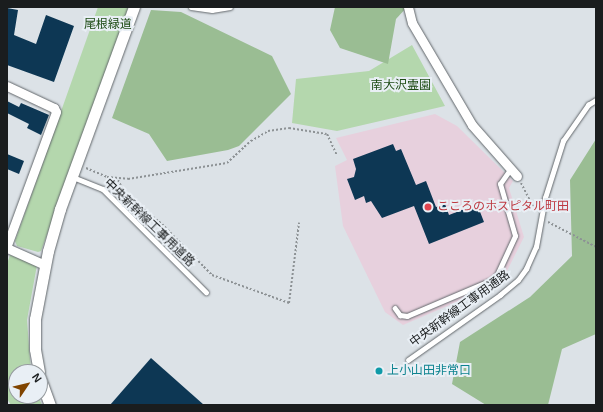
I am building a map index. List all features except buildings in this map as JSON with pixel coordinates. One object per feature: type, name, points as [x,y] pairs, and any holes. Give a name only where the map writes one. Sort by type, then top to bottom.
[{"type":"street","points":[[38,364],[34,333],[45,265],[77,165],[134,7]]},
{"type":"street","points":[[408,7],[412,23],[472,126],[514,172]]},
{"type":"street","points":[[7,86],[54,108],[56,112],[7,247],[45,265]]},
{"type":"lane","points":[[191,7],[212,10],[230,7]]},
{"type":"lane","name":"中央新幹線工事用通路","points":[[408,360],[518,280],[536,246],[542,217],[563,141],[588,105],[596,100]]},
{"type":"lane","points":[[395,308],[400,315],[407,316],[492,280],[497,275],[515,236],[500,184],[514,172]]},
{"type":"lane","name":"中央新幹線工事用道路","points":[[73,177],[102,189],[206,292]]},
{"type":"path","points":[[77,165],[118,180],[227,163],[251,141],[268,131],[288,128],[327,134],[337,155]]},
{"type":"path","points":[[514,172],[536,212],[542,217],[596,247]]},
{"type":"path","points":[[118,180],[125,194],[162,224],[212,275],[289,303],[299,223]]},
{"type":"shaded area","name":"こころのホスピタル町田","points":[[435,114],[457,126],[513,181],[509,188],[524,237],[501,283],[403,325],[385,312],[343,226],[335,166],[347,160],[336,138]]},
{"type":"green space","name":"尾根緑道","points":[[98,7],[127,7],[130,11],[41,251],[38,252],[17,246],[15,241]]},
{"type":"green space","points":[[335,7],[407,7],[396,19],[388,64],[340,48],[330,30]]},
{"type":"green space","points":[[151,10],[181,12],[272,56],[291,94],[239,146],[228,150],[167,161],[149,134],[112,118]]},
{"type":"green space","name":"南大沢霊園","points":[[412,45],[445,106],[337,131],[292,123],[296,79],[369,71]]},
{"type":"green space","points":[[596,139],[596,334],[562,349],[548,405],[486,405],[452,384],[460,342],[530,297],[572,256],[570,180]]},
{"type":"green space","points":[[10,255],[37,265],[27,320],[30,364],[8,364],[8,400],[7,399],[7,264]]},
{"type":"green space","points":[[10,404],[42,405],[11,405]]},
{"type":"place","name":"こころのホスピタル町田","points":[[428,207]]},
{"type":"place","name":"上小山田非常口","points":[[379,371]]}]
